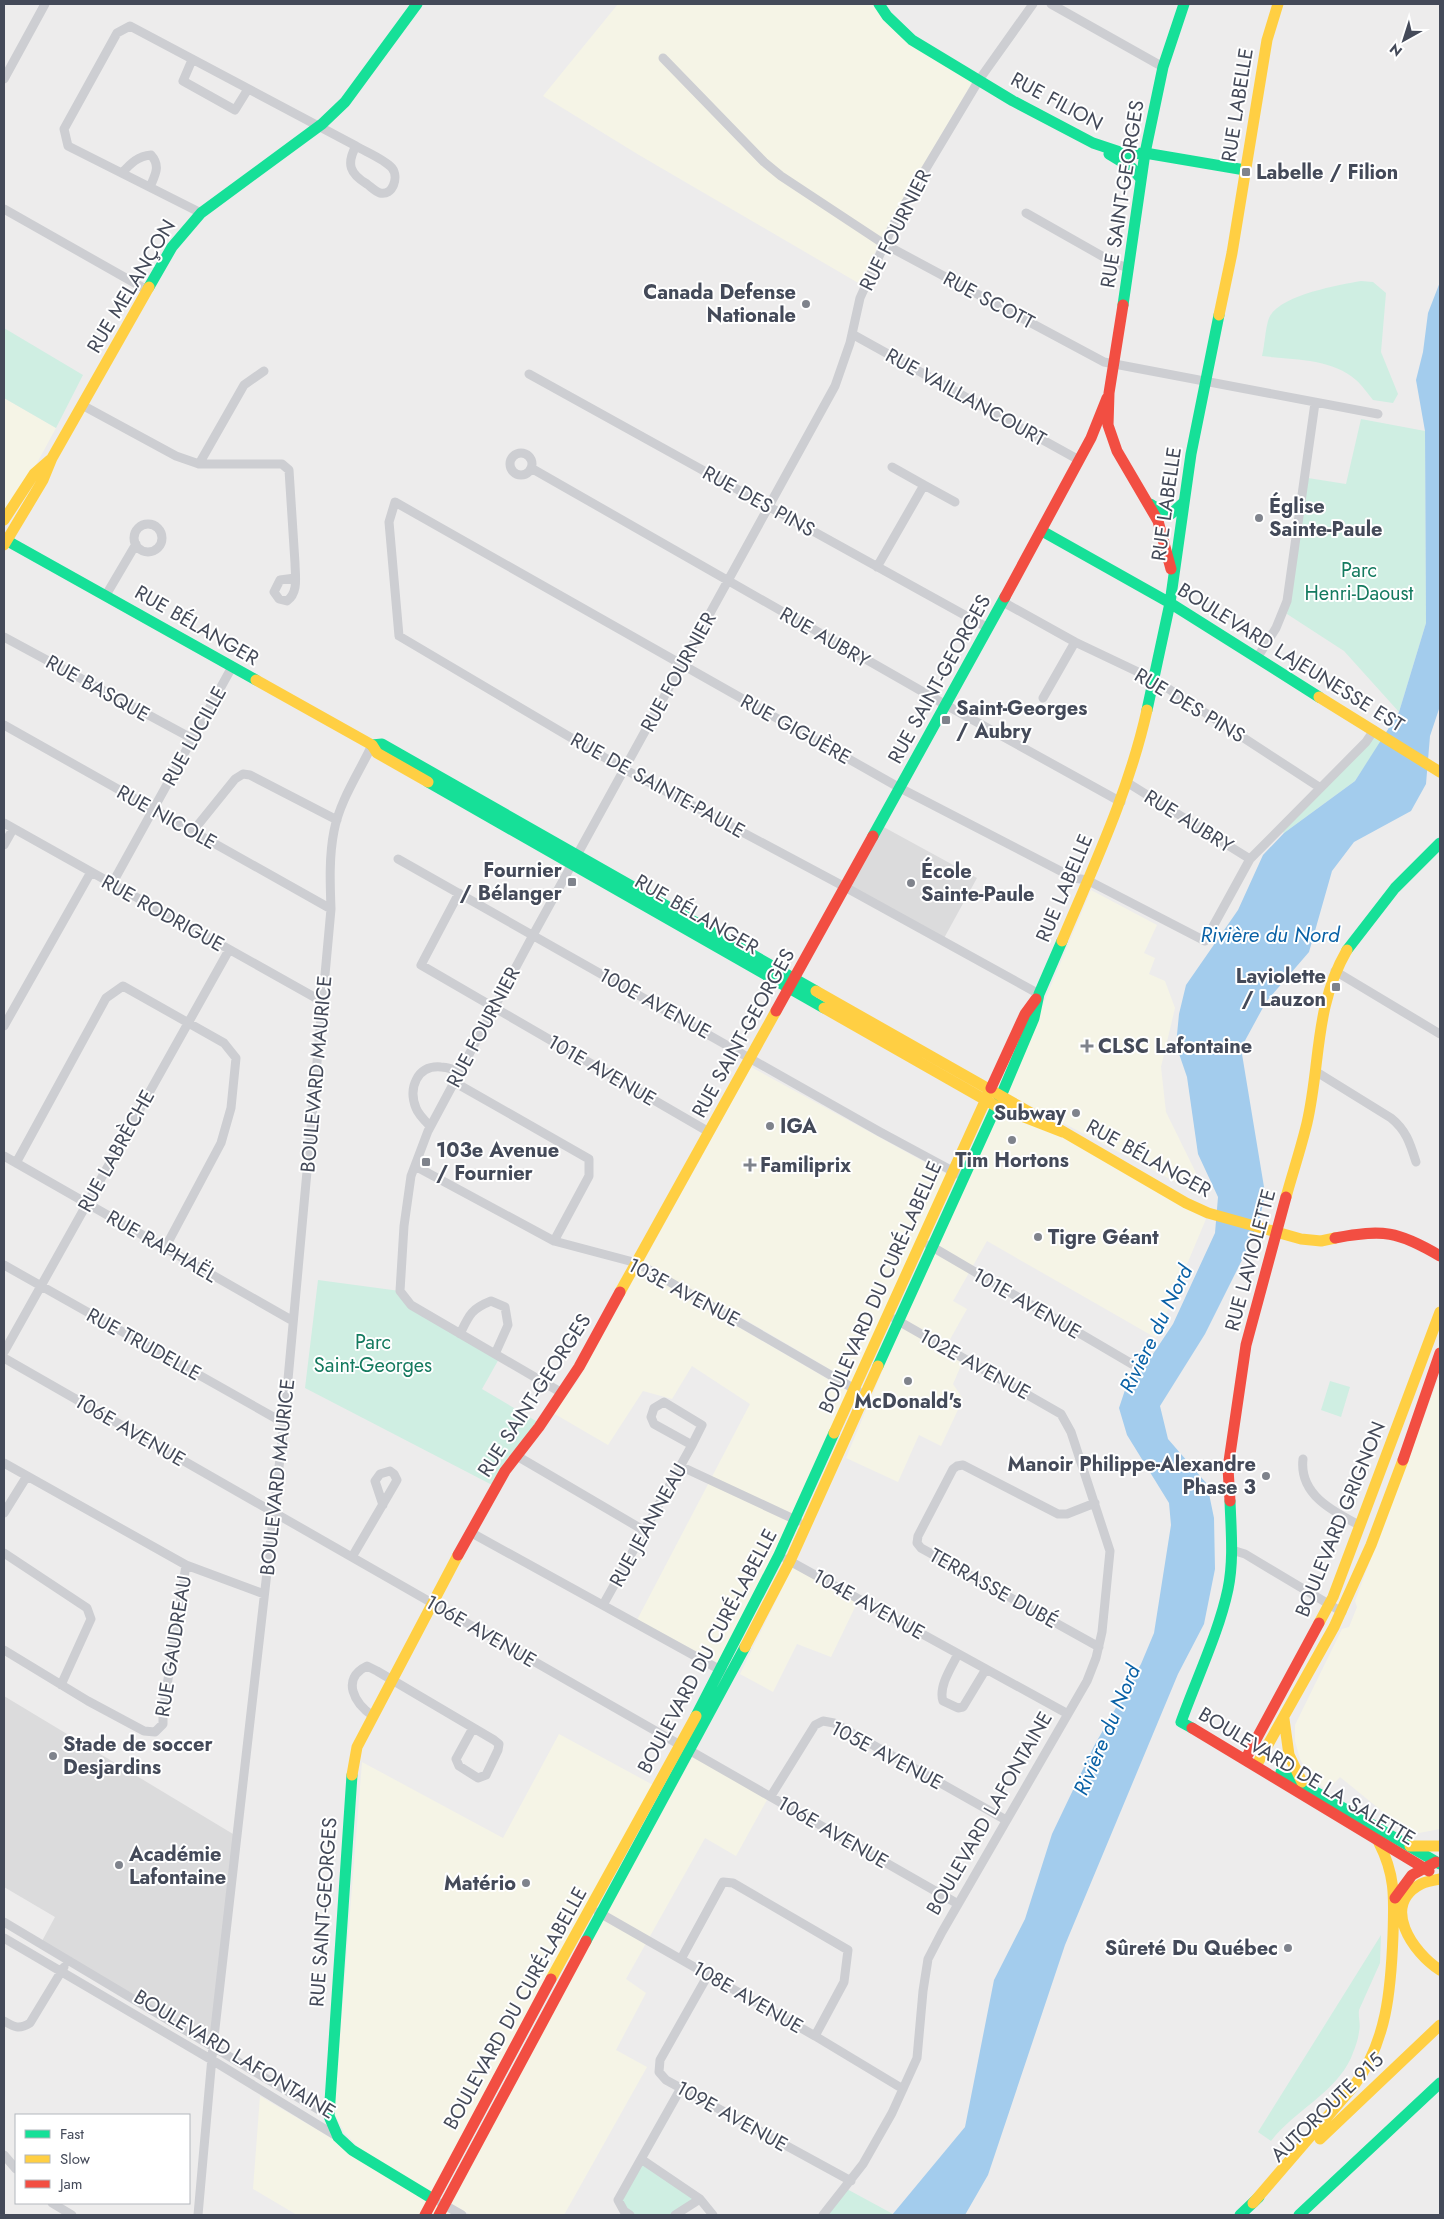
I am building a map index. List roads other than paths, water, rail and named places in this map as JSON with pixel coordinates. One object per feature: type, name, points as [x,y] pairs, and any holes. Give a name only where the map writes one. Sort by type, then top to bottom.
[{"type":"main road","name":"RUE MELANÇON","points":[[5,541],[43,480],[52,458],[172,247],[201,213],[317,127],[345,102],[417,4]]},
{"type":"main road","name":"RUE FILION","points":[[879,4],[887,16],[912,40],[1013,101],[1093,143],[1117,152],[1132,155],[1145,154],[1245,170]]},
{"type":"main road","name":"RUE SAINT-GEORGES","points":[[1174,582],[1158,521],[1111,439],[1108,425],[1109,393],[1145,154],[1163,67],[1184,4]]},
{"type":"main road","name":"RUE LABELLE","points":[[993,1098],[1034,1018],[1039,994],[1121,802],[1128,783],[1155,680],[1174,582],[1191,454],[1232,253],[1267,40],[1278,4]]},
{"type":"main road","points":[[1093,143],[1132,168],[1141,179]]},
{"type":"main road","name":"RUE SAINT-GEORGES","points":[[329,2116],[352,1769],[357,1747],[390,1680],[470,1532],[506,1471],[579,1367],[637,1263],[1042,531],[1099,420],[1109,393]]},
{"type":"main road","points":[[4,520],[34,474],[52,458]]},
{"type":"main road","points":[[1148,503],[1161,511],[1171,514],[1178,510],[1184,502]]},
{"type":"main road","name":"BOULEVARD LAJEUNESSE EST","points":[[1042,531],[1170,603],[1438,771]]},
{"type":"main road","name":"RUE BÉLANGER","points":[[5,541],[106,595],[372,745],[377,753],[498,816],[993,1098],[1063,1132],[1186,1203],[1208,1213],[1301,1239],[1321,1241],[1362,1233],[1388,1233],[1413,1240],[1440,1256]]},
{"type":"main road","name":"RUE LAVIOLETTE","points":[[1183,1718],[1224,1605],[1232,1550],[1228,1478],[1229,1454],[1246,1344],[1307,1124],[1316,1071],[1320,1026],[1326,997],[1335,971],[1350,945],[1376,910],[1414,868],[1440,843]]},
{"type":"main road","name":"BOULEVARD DU CURÉ-LABELLE","points":[[425,2215],[522,2047],[596,1911],[690,1750],[780,1555],[801,1523],[899,1322],[928,1244],[993,1098]]},
{"type":"main road","name":"BOULEVARD DU CURÉ-LABELLE","points":[[596,1911],[680,1744],[726,1673],[790,1561],[801,1523],[854,1389],[888,1315],[928,1244]]},
{"type":"main road","name":"BOULEVARD GRIGNON","points":[[1247,1756],[1329,1605],[1344,1570],[1359,1525],[1440,1312]]},
{"type":"main road","name":"BOULEVARD GRIGNON","points":[[1258,1762],[1284,1719],[1342,1612],[1399,1469],[1440,1353]]},
{"type":"main road","name":"BOULEVARD DE LA SALETTE","points":[[1183,1718],[1258,1762],[1302,1782],[1372,1826],[1438,1863]]},
{"type":"main road","points":[[1284,1719],[1289,1755],[1302,1782]]},
{"type":"main road","name":"BOULEVARD DE LA SALETTE","points":[[1258,1762],[1379,1843],[1440,1878]]},
{"type":"main road","points":[[1253,2203],[1342,2100],[1369,2063],[1380,2035],[1392,1965],[1395,1898],[1392,1869],[1379,1843]]},
{"type":"main road","points":[[1410,1846],[1440,1846]]},
{"type":"main road","points":[[1395,1898],[1407,1879],[1423,1867],[1438,1863]]},
{"type":"main road","points":[[1440,1878],[1423,1883],[1412,1891],[1406,1901],[1403,1917],[1406,1935],[1414,1950],[1425,1962],[1440,1970]]},
{"type":"main road","name":"AUTOROUTE 915","points":[[1240,2215],[1440,2025]]},
{"type":"main road","name":"BOULEVARD DU CURÉ-LABELLE","points":[[442,2210],[522,2047]]},
{"type":"main road","points":[[1299,2215],[1440,2082]]},
{"type":"main road","name":"BOULEVARD LAFONTAINE","points":[[329,2116],[338,2137],[374,2165],[433,2199]]},
{"type":"street","points":[[4,78],[45,4]]},
{"type":"street","name":"RUE FOURNIER","points":[[562,1393],[411,1305],[400,1291],[404,1226],[415,1166],[430,1126],[532,934],[835,386],[852,334],[860,298],[897,217],[979,80],[1033,4]]},
{"type":"street","points":[[1051,4],[1163,67]]},
{"type":"street","points":[[201,213],[68,146],[64,129],[117,33],[130,26],[317,127],[356,146],[392,169],[396,177],[394,187],[387,192],[380,193],[357,178],[350,164],[350,156],[356,146]]},
{"type":"street","name":"RUE SCOTT","points":[[663,58],[764,162],[780,176],[884,244],[1091,355],[1114,364],[1378,414]]},
{"type":"street","points":[[192,60],[183,81],[235,110],[248,89]]},
{"type":"street","points":[[122,173],[132,162],[142,156],[151,155],[157,162],[157,172],[150,187]]},
{"type":"street","points":[[4,209],[148,290]]},
{"type":"street","points":[[1026,213],[1116,264],[1129,268]]},
{"type":"street","name":"RUE VAILLANCOURT","points":[[852,334],[1079,460]]},
{"type":"street","points":[[199,464],[244,385],[264,370]]},
{"type":"street","name":"RUE DES PINS","points":[[529,374],[988,628]]},
{"type":"street","points":[[1257,658],[1276,628],[1287,601],[1315,403]]},
{"type":"street","points":[[82,405],[176,456],[199,464],[282,464],[289,470],[295,578]]},
{"type":"street","points":[[892,467],[955,502]]},
{"type":"street","name":"RUE AUBRY","points":[[532,468],[946,705],[1121,802]]},
{"type":"street","points":[[877,567],[924,485]]},
{"type":"street","name":"RUE GIGUÈRE","points":[[395,502],[900,788],[1074,878],[1087,880],[1205,941],[1250,859]]},
{"type":"street","name":"RUE DE SAINTE-PAULE","points":[[395,502],[389,522],[399,636],[624,769],[845,887],[1039,994]]},
{"type":"street","points":[[106,595],[136,544]]},
{"type":"street","name":"RUE DES PINS","points":[[1003,602],[1074,642],[1155,680],[1319,786]]},
{"type":"street","name":"RUE BASQUE","points":[[4,636],[192,739]]},
{"type":"street","points":[[1042,698],[1074,642]]},
{"type":"street","name":"RUE LUCILLE","points":[[112,884],[232,667]]},
{"type":"street","name":"RUE NICOLE","points":[[4,725],[331,909]]},
{"type":"street","points":[[1250,859],[1319,786],[1366,742],[1374,730]]},
{"type":"street","name":"BOULEVARD MAURICE","points":[[198,2215],[213,2046],[294,1321],[331,909],[330,858],[337,820],[346,797],[372,745]]},
{"type":"street","points":[[193,831],[235,779],[243,774],[250,775],[337,820]]},
{"type":"street","name":"RUE AUBRY","points":[[1128,783],[1250,859]]},
{"type":"street","name":"RUE RODRIGUE","points":[[4,823],[323,1002]]},
{"type":"street","points":[[4,845],[13,829]]},
{"type":"street","name":"100E AVENUE","points":[[398,859],[751,1057],[880,1132],[958,1174]]},
{"type":"street","points":[[4,1026],[91,872]]},
{"type":"street","name":"101E AVENUE","points":[[459,893],[421,965],[709,1132]]},
{"type":"street","name":"RUE LABRÈCHE","points":[[4,1352],[229,950]]},
{"type":"street","points":[[1335,971],[1440,1034]]},
{"type":"street","points":[[16,1163],[106,998],[123,986],[224,1043],[236,1058],[231,1108],[221,1143],[165,1248]]},
{"type":"street","points":[[430,1126],[416,1110],[412,1094],[414,1080],[425,1070],[432,1068],[439,1067],[460,1071]]},
{"type":"street","points":[[1316,1071],[1401,1126],[1409,1138],[1416,1162]]},
{"type":"street","points":[[454,1082],[589,1159],[589,1176],[554,1241]]},
{"type":"street","name":"RUE RAPHAËL","points":[[4,1156],[294,1321]]},
{"type":"street","name":"103E AVENUE","points":[[415,1166],[554,1241],[637,1263],[865,1395]]},
{"type":"street","name":"101E AVENUE","points":[[928,1244],[1132,1364]]},
{"type":"street","name":"RUE TRUDELLE","points":[[4,1265],[284,1423]]},
{"type":"street","points":[[460,1334],[471,1312],[480,1305],[491,1301],[505,1307],[508,1326],[495,1354]]},
{"type":"street","name":"102E AVENUE","points":[[888,1315],[1061,1414]]},
{"type":"street","name":"106E AVENUE","points":[[4,1358],[958,1904]]},
{"type":"street","name":"RUE JEANNEAU","points":[[603,1605],[645,1531],[692,1445],[702,1425],[664,1402],[654,1408],[651,1417],[654,1424],[692,1445]]},
{"type":"street","name":"BOULEVARD LAFONTAINE","points":[[823,2215],[863,2164],[903,2090],[917,2058],[928,1959],[1087,1681],[1098,1647],[1109,1572],[1110,1551],[1071,1432],[1061,1414]]},
{"type":"street","points":[[517,1456],[645,1531]]},
{"type":"street","points":[[1303,1459],[1302,1469],[1311,1493],[1326,1506],[1359,1525]]},
{"type":"street","points":[[4,1462],[186,1565],[264,1594]]},
{"type":"street","name":"TERRASSE DUBÉ","points":[[1095,1503],[1067,1514],[1058,1514],[963,1465],[957,1466],[953,1469],[918,1536],[917,1543],[921,1548],[1098,1647]]},
{"type":"street","points":[[680,1466],[801,1523]]},
{"type":"street","points":[[4,1513],[27,1476]]},
{"type":"street","points":[[352,1557],[383,1505]]},
{"type":"street","points":[[470,1532],[726,1673]]},
{"type":"street","points":[[1232,1550],[1245,1554],[1342,1612]]},
{"type":"street","points":[[4,1553],[87,1608],[91,1619],[61,1685]]},
{"type":"street","name":"104E AVENUE","points":[[780,1555],[1068,1714]]},
{"type":"street","name":"RUE GAUDREAU","points":[[4,1650],[61,1685],[144,1731],[155,1732],[163,1724],[163,1711],[186,1565]]},
{"type":"street","points":[[958,1654],[942,1689],[943,1701],[958,1708],[963,1707],[986,1669]]},
{"type":"street","points":[[373,1716],[357,1703],[352,1682],[358,1670],[366,1666],[473,1728],[498,1744],[498,1750],[486,1774],[478,1778],[459,1766],[456,1759],[473,1728]]},
{"type":"street","name":"105E AVENUE","points":[[771,1796],[815,1725],[823,1721],[834,1723],[1006,1820]]},
{"type":"street","points":[[681,1959],[723,1882],[733,1883],[848,1950],[844,1982],[815,2036]]},
{"type":"street","name":"108E AVENUE","points":[[596,1911],[815,2036],[903,2090]]},
{"type":"street","name":"BOULEVARD LAFONTAINE","points":[[4,1922],[329,2116]]},
{"type":"street","name":"BOULEVARD LAFONTAINE","points":[[4,1938],[212,2060],[338,2137]]},
{"type":"street","points":[[4,2021],[14,2027],[22,2028],[30,2023],[68,1960]]},
{"type":"street","name":"109E AVENUE","points":[[708,1974],[660,2060],[659,2072],[666,2080],[850,2181]]},
{"type":"street","name":"BOULEVARD LAFONTAINE","points":[[114,2002],[120,1991]]},
{"type":"street","points":[[630,2215],[624,2211],[618,2200],[681,2088]]},
{"type":"street","points":[[4,2155],[15,2168]]},
{"type":"street","points":[[641,2159],[700,2199],[714,2215]]},
{"type":"street","name":"BOULEVARD LAFONTAINE","points":[[433,2199],[442,2210],[462,2215]]},
{"type":"street","points":[[675,2215],[700,2199]]},
{"type":"street","points":[[54,2204],[72,2215]]},
{"type":"water","name":"Rivière du Nord","points":[[1440,282],[1440,706],[1430,736],[1426,784],[1411,811],[1354,842],[1332,871],[1309,952],[1266,1002],[1241,1048],[1265,1193],[1260,1218],[1245,1254],[1205,1334],[1160,1406],[1168,1439],[1207,1484],[1214,1518],[1215,1569],[1204,1624],[1178,1674],[1065,1945],[988,2175],[965,2215],[892,2215],[965,2127],[994,1980],[1025,1919],[1052,1834],[1094,1746],[1141,1664],[1154,1633],[1171,1525],[1169,1503],[1127,1435],[1119,1408],[1125,1390],[1145,1366],[1173,1324],[1215,1233],[1218,1197],[1198,1154],[1187,1077],[1176,1045],[1179,1014],[1186,985],[1238,910],[1263,855],[1284,833],[1355,781],[1399,712],[1426,623],[1425,431],[1416,380],[1423,352],[1428,313]]},
{"type":"place","name":"Labelle / Filion","points":[[1246,172]]},
{"type":"place","name":"Canada Defense Nationale","points":[[806,304]]},
{"type":"place","name":"Église Sainte-Paule","points":[[1259,518]]},
{"type":"place","name":"Saint-Georges / Aubry","points":[[946,720]]},
{"type":"place","name":"Fournier / Bélanger","points":[[572,882]]},
{"type":"place","name":"École Sainte-Paule","points":[[911,883]]},
{"type":"place","name":"Laviolette / Lauzon","points":[[1336,987]]},
{"type":"place","name":"CLSC Lafontaine","points":[[1087,1046]]},
{"type":"place","name":"Subway","points":[[1076,1113]]},
{"type":"place","name":"IGA","points":[[770,1126]]},
{"type":"place","name":"Tim Hortons","points":[[1012,1140]]},
{"type":"place","name":"103e Avenue / Fournier","points":[[426,1162]]},
{"type":"place","name":"Familiprix","points":[[750,1165]]},
{"type":"place","name":"Tigre Géant","points":[[1038,1237]]},
{"type":"place","name":"McDonald's","points":[[908,1381]]},
{"type":"place","name":"Manoir Philippe-Alexandre Phase 3","points":[[1266,1476]]},
{"type":"place","name":"Stade de soccer Desjardins","points":[[53,1756]]},
{"type":"place","name":"Académie Lafontaine","points":[[119,1865]]},
{"type":"place","name":"Matério","points":[[526,1883]]},
{"type":"place","name":"Sûreté Du Québec","points":[[1288,1948]]},
{"type":"park label","name":"Parc Henri-Daoust","points":[[1359,582]]},
{"type":"park label","name":"Parc Saint-Georges","points":[[373,1354]]}]
